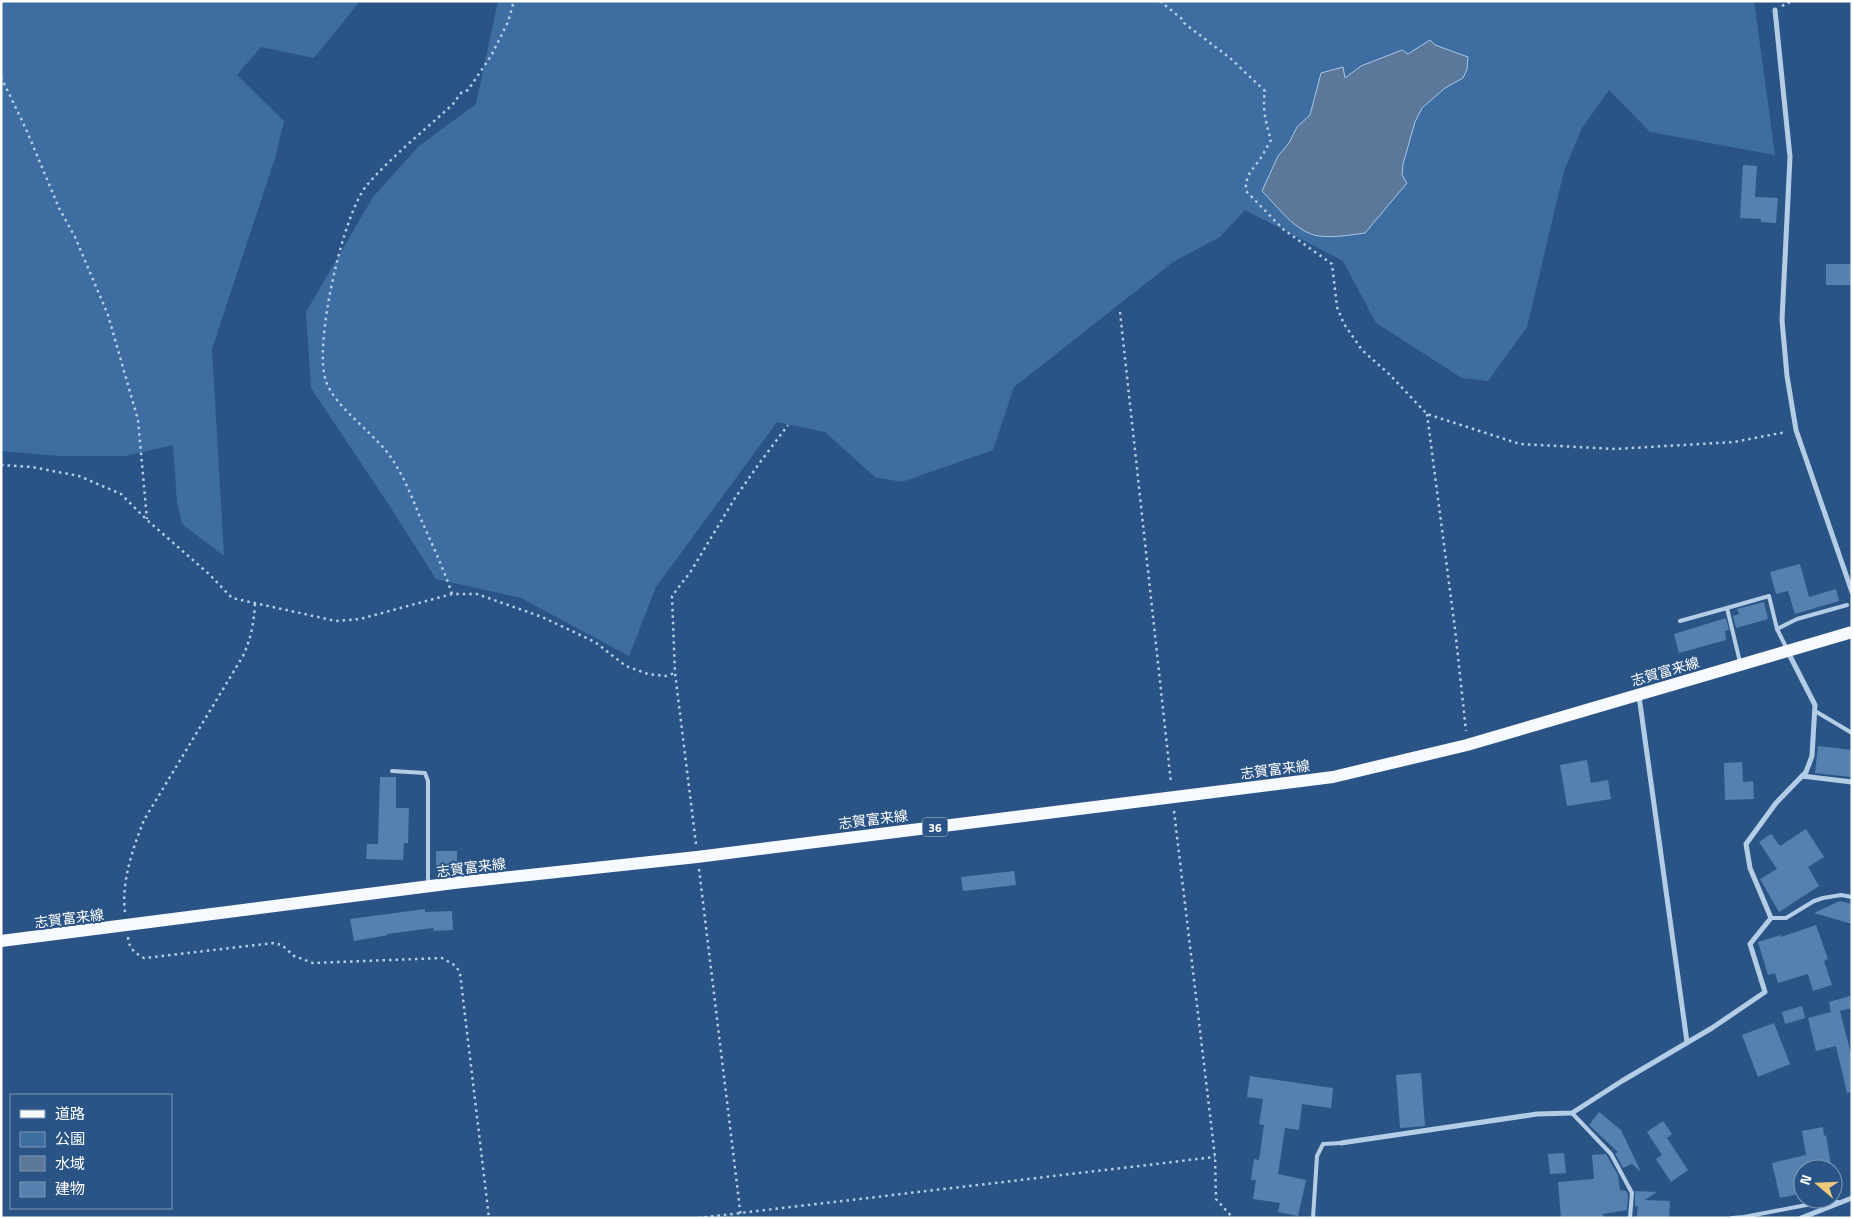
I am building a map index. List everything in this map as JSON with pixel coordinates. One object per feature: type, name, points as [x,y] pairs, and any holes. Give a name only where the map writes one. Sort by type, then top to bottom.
[{"type":"main road","name":"志賀富来線","points":[[1,942],[428,887],[697,857],[1333,777],[1467,745],[1852,632]]},
{"type":"street","points":[[1776,10],[1790,157],[1782,320],[1787,376],[1796,430],[1852,592]]},
{"type":"street","points":[[1341,1143],[1537,1114],[1572,1113],[1712,1028],[1765,992],[1750,944],[1771,918],[1750,868],[1746,844],[1776,803],[1806,772],[1812,756],[1815,705],[1788,651]]},
{"type":"street","points":[[1639,694],[1687,1042]]},
{"type":"street","points":[[1802,776],[1852,782]]},
{"type":"street","points":[[1801,1218],[1823,1209]]},
{"type":"lane","points":[[1680,621],[1769,596],[1777,629],[1788,651]]},
{"type":"lane","points":[[1777,629],[1797,619],[1847,605]]},
{"type":"lane","points":[[1727,608],[1740,665]]},
{"type":"lane","points":[[1815,711],[1852,733]]},
{"type":"lane","points":[[392,771],[425,773],[428,781],[428,887]]},
{"type":"lane","points":[[1771,918],[1786,918],[1814,901],[1823,898],[1841,895],[1852,897]]},
{"type":"lane","points":[[1572,1113],[1610,1154],[1632,1193],[1630,1218]]},
{"type":"lane","points":[[1313,1218],[1318,1156],[1323,1144],[1341,1143]]},
{"type":"lane","points":[[1732,1218],[1793,1208]]},
{"type":"path","points":[[452,594],[402,476],[391,457],[333,395],[326,382],[322,362],[325,318],[349,218],[366,186],[453,104],[461,93],[468,90],[492,56],[508,22],[514,1]]},
{"type":"path","points":[[1160,1],[1182,19],[1184,23],[1230,58],[1265,91],[1264,100],[1267,126],[1271,140],[1259,161],[1249,172],[1245,182],[1246,191],[1284,230],[1332,264],[1337,307],[1344,324],[1362,350],[1427,414],[1520,444],[1615,449],[1734,442],[1796,430]]},
{"type":"path","points":[[1,77],[60,208],[75,236],[108,315],[138,420],[147,520]]},
{"type":"path","points":[[1120,312],[1172,796],[1215,1156],[1216,1199],[1233,1218]]},
{"type":"path","points":[[1427,414],[1455,629],[1467,745]]},
{"type":"path","points":[[741,1218],[674,674],[672,596],[691,571],[735,498],[788,424]]},
{"type":"path","points":[[1,466],[32,467],[79,476],[121,494],[232,598],[336,621],[360,619],[452,594],[477,594],[542,617],[595,642],[626,666],[648,674],[666,676],[674,674]]},
{"type":"path","points":[[256,603],[251,638],[243,656],[144,820],[135,845],[124,903],[129,945],[135,953],[144,958],[273,943],[282,945],[294,956],[313,962],[442,958],[456,966],[460,972],[488,1218]]},
{"type":"path","points":[[698,1218],[1215,1156]]},
{"type":"green space","points":[[1,1],[360,1],[314,58],[261,47],[237,75],[284,121],[275,158],[212,349],[224,556],[182,524],[177,502],[173,445],[125,456],[60,456],[1,451]]},
{"type":"green space","points":[[498,1],[1754,1],[1775,155],[1650,132],[1609,90],[1582,128],[1564,171],[1527,327],[1488,381],[1462,378],[1376,323],[1343,261],[1245,210],[1220,237],[1173,262],[1014,387],[993,450],[902,482],[875,477],[825,432],[777,422],[656,587],[629,656],[521,598],[436,579],[311,388],[306,312],[373,197],[419,146],[476,104]]},
{"type":"water","points":[[1430,40],[1435,45],[1468,57],[1467,69],[1463,78],[1445,88],[1422,108],[1415,122],[1403,164],[1402,175],[1407,183],[1365,233],[1325,237],[1311,234],[1295,225],[1262,191],[1278,156],[1289,143],[1297,127],[1310,115],[1321,73],[1343,67],[1345,78],[1361,66],[1402,50],[1408,54]]},
{"type":"building","points":[[1743,165],[1757,166],[1755,197],[1778,198],[1776,223],[1761,222],[1761,219],[1740,218]]},
{"type":"building","points":[[1826,264],[1852,264],[1852,285],[1826,285]]},
{"type":"building","points":[[1800,564],[1809,597],[1836,589],[1839,601],[1795,614],[1788,591],[1776,594],[1770,572]]},
{"type":"building","points":[[1764,602],[1768,619],[1736,628],[1733,616],[1739,614],[1737,609]]},
{"type":"building","points":[[1726,618],[1729,630],[1725,631],[1726,640],[1679,653],[1674,634]]},
{"type":"building","points":[[1818,746],[1852,750],[1851,777],[1815,773]]},
{"type":"building","points":[[1587,760],[1591,783],[1608,780],[1611,799],[1567,806],[1560,765]]},
{"type":"building","points":[[1742,762],[1743,782],[1753,781],[1754,799],[1725,800],[1724,763]]},
{"type":"building","points":[[380,777],[396,777],[396,808],[409,808],[408,843],[404,843],[403,860],[366,859],[367,844],[378,844]]},
{"type":"building","points":[[1806,829],[1824,857],[1808,867],[1819,886],[1779,912],[1760,879],[1777,869],[1759,842],[1771,834],[1780,846]]},
{"type":"building","points":[[436,851],[457,851],[457,868],[436,867]]},
{"type":"building","points":[[1014,871],[1016,885],[963,891],[961,877]]},
{"type":"building","points":[[1840,901],[1852,904],[1852,924],[1814,913]]},
{"type":"building","points":[[425,909],[425,912],[452,911],[453,930],[434,931],[433,928],[387,934],[354,941],[350,919]]},
{"type":"building","points":[[1816,925],[1828,959],[1824,961],[1832,985],[1813,991],[1808,974],[1778,983],[1775,973],[1768,975],[1758,942],[1781,935],[1781,937]]},
{"type":"building","points":[[1850,996],[1852,1008],[1840,1011],[1852,1058],[1852,1092],[1847,1093],[1836,1046],[1816,1051],[1808,1018],[1831,1012],[1829,1002]]},
{"type":"building","points":[[1802,1006],[1805,1018],[1785,1024],[1782,1012]]},
{"type":"building","points":[[1774,1023],[1790,1064],[1758,1077],[1742,1035]]},
{"type":"building","points":[[1421,1073],[1425,1126],[1400,1128],[1396,1075]]},
{"type":"building","points":[[1250,1076],[1333,1088],[1331,1108],[1302,1104],[1299,1130],[1285,1128],[1278,1174],[1306,1180],[1298,1216],[1278,1212],[1280,1203],[1253,1199],[1256,1180],[1251,1180],[1254,1159],[1259,1160],[1264,1125],[1259,1124],[1263,1099],[1247,1097]]},
{"type":"building","points":[[1599,1112],[1621,1130],[1641,1172],[1632,1164],[1623,1168],[1615,1153],[1618,1152],[1589,1125]]},
{"type":"building","points":[[1663,1121],[1672,1134],[1667,1138],[1688,1170],[1671,1182],[1656,1159],[1662,1155],[1647,1132]]},
{"type":"building","points":[[1823,1127],[1830,1159],[1793,1159],[1793,1195],[1780,1198],[1772,1163],[1806,1155],[1802,1131]]},
{"type":"building","points":[[1564,1153],[1566,1173],[1550,1174],[1548,1154]]},
{"type":"building","points":[[1606,1154],[1618,1175],[1620,1190],[1626,1191],[1628,1194],[1627,1210],[1603,1214],[1604,1218],[1561,1218],[1558,1182],[1594,1179],[1592,1155]]},
{"type":"building","points":[[1635,1191],[1657,1192],[1645,1200],[1670,1201],[1669,1218],[1637,1218],[1638,1205],[1635,1207]]}]
